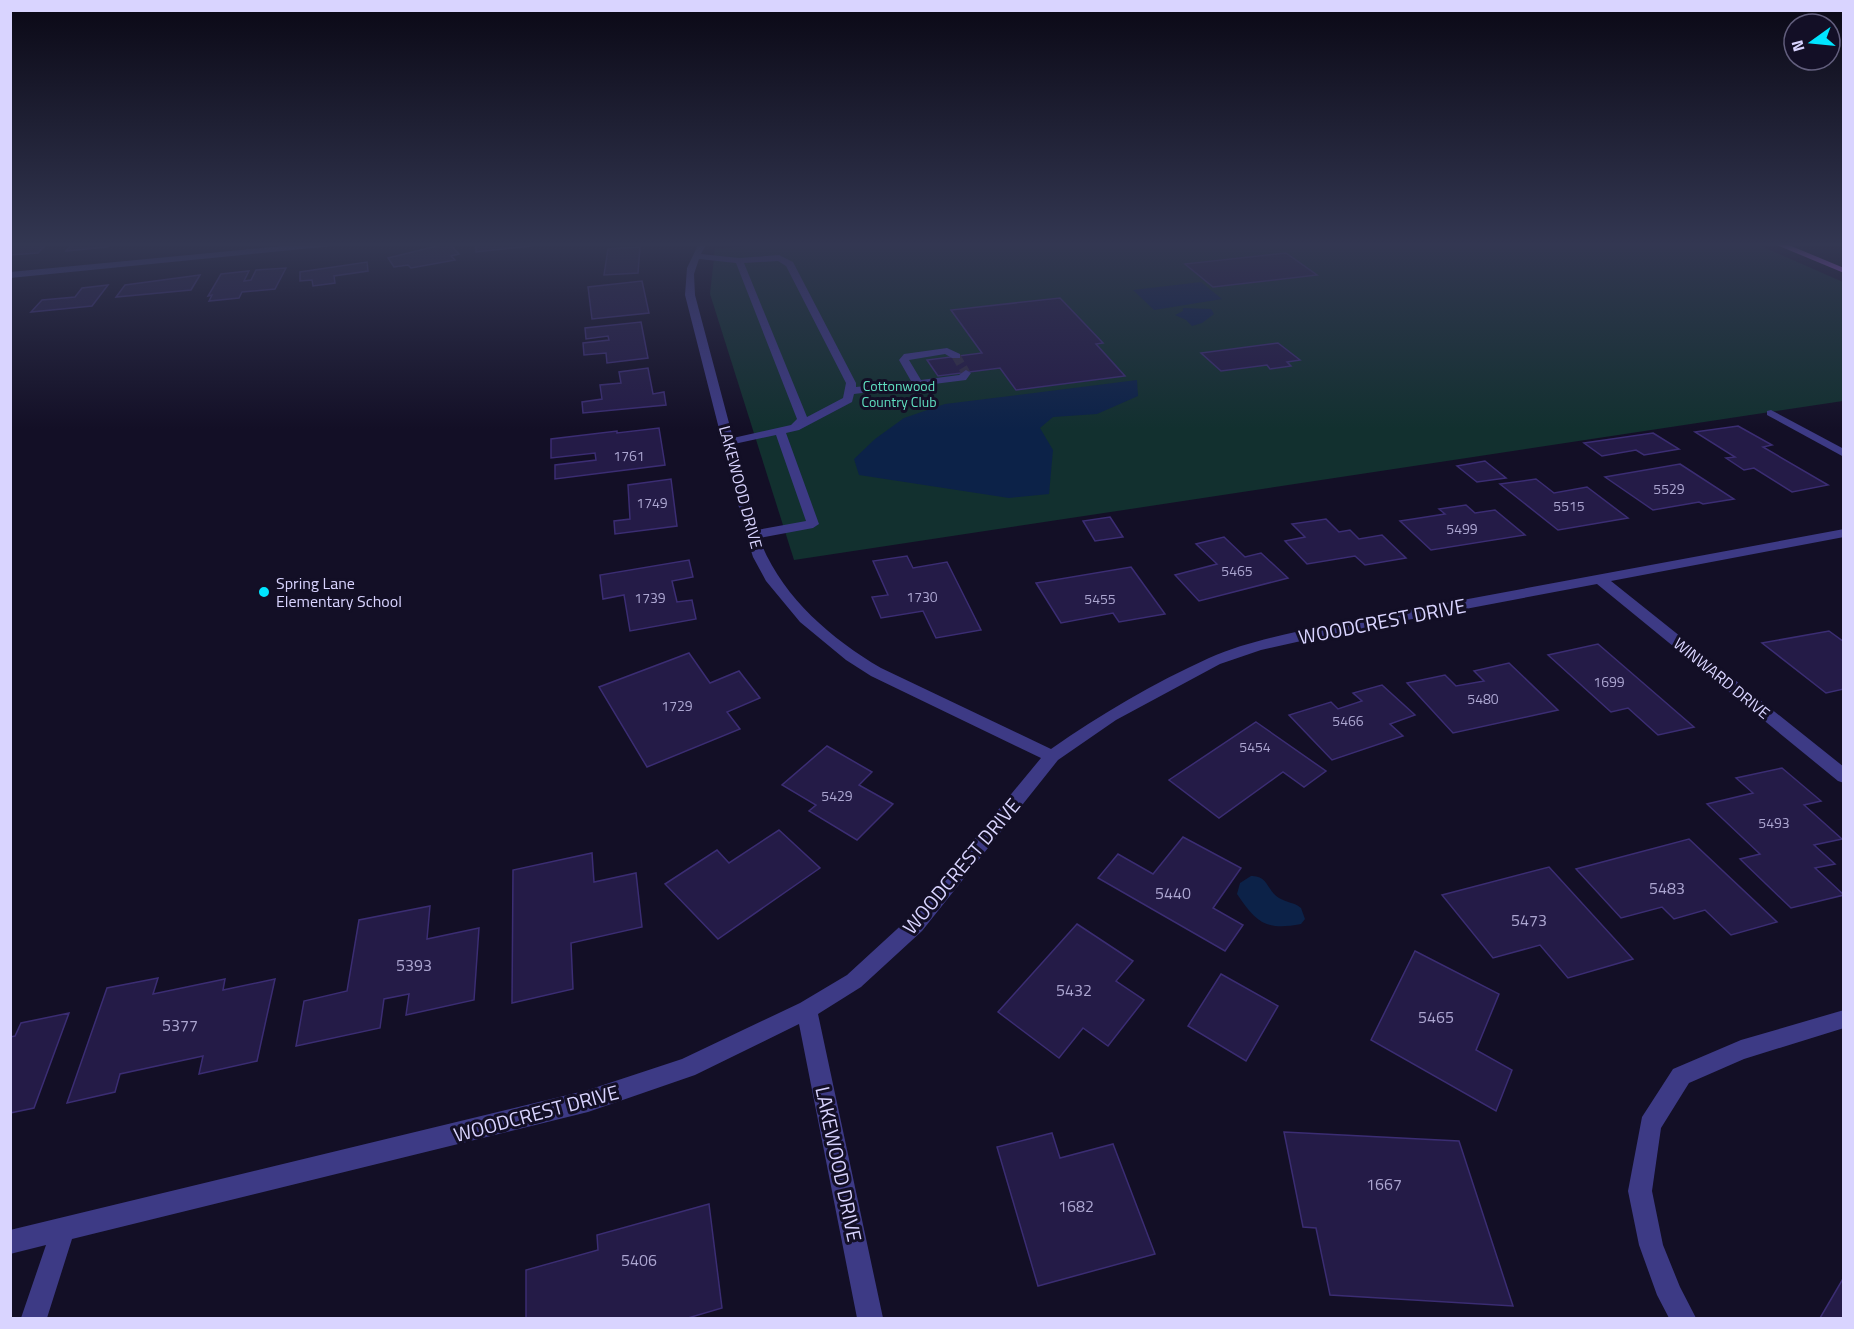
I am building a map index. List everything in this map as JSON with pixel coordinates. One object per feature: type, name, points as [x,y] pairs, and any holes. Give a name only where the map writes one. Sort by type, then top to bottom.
[{"type":"street","name":"LAKEWOOD DRIVE","points":[[693,305],[752,535],[765,567],[786,598],[812,626],[851,657],[905,687],[1052,756]]},
{"type":"street","points":[[757,305],[803,420],[795,428]]},
{"type":"street","points":[[728,442],[795,428],[848,400],[851,383],[811,305]]},
{"type":"street","points":[[918,383],[904,360],[908,356],[947,351],[956,356]]},
{"type":"street","points":[[849,391],[962,378],[966,373]]},
{"type":"street","points":[[1771,413],[1844,454]]},
{"type":"street","points":[[752,535],[813,524],[780,432]]},
{"type":"street","name":"WOODCREST DRIVE","points":[[10,1242],[588,1101],[687,1068],[807,1010],[854,981],[915,925],[1052,756],[1110,716],[1215,661],[1257,646],[1328,630],[1844,533]]},
{"type":"street","name":"WINWARD DRIVE","points":[[1601,580],[1844,777]]},
{"type":"street","name":"LAKEWOOD DRIVE","points":[[807,1010],[870,1318]]},
{"type":"street","points":[[1683,1318],[1670,1294],[1651,1245],[1640,1191],[1650,1125],[1681,1076],[1741,1050],[1844,1018]]},
{"type":"street","points":[[34,1318],[63,1229]]},
{"type":"green space","name":"Cottonwood Country Club","points":[[713,305],[1843,305],[1843,401],[794,560]]},
{"type":"water","points":[[1149,305],[1185,305],[1154,310]]},
{"type":"water","points":[[1183,308],[1211,309],[1214,314],[1202,323],[1192,326],[1175,315],[1183,311]]},
{"type":"water","points":[[1137,380],[1138,396],[1097,414],[1053,417],[1040,428],[1053,450],[1049,494],[1009,498],[859,475],[854,459],[875,439],[904,418],[945,404]]},
{"type":"water","points":[[1251,876],[1261,878],[1279,898],[1301,908],[1305,919],[1301,924],[1270,925],[1256,918],[1237,894],[1240,883]]},
{"type":"building","points":[[37,305],[93,305],[92,306],[31,312]]},
{"type":"building","points":[[590,305],[647,305],[649,313],[592,319]]},
{"type":"building","points":[[996,305],[1067,305],[1103,343],[1096,344],[1125,376],[1016,390],[1000,368],[938,376],[927,360],[982,353],[951,310]]},
{"type":"building","points":[[641,322],[648,358],[607,363],[606,353],[584,355],[583,343],[609,340],[608,336],[586,339],[585,328]]},
{"type":"building","points":[[1278,343],[1300,360],[1287,362],[1291,366],[1270,369],[1267,365],[1221,371],[1201,353]]},
{"type":"building","points":[[648,368],[653,394],[664,392],[666,405],[583,413],[582,402],[602,399],[600,385],[621,383],[619,372]]},
{"type":"building","points":[[1738,426],[1772,445],[1763,447],[1828,485],[1792,492],[1754,468],[1744,470],[1726,458],[1735,457],[1695,432]]},
{"type":"building","points":[[659,428],[665,465],[555,479],[555,465],[596,460],[595,453],[551,458],[551,439]]},
{"type":"building","points":[[1653,433],[1679,449],[1644,455],[1636,450],[1602,456],[1584,443]]},
{"type":"building","points":[[1485,461],[1506,478],[1477,482],[1457,466]]},
{"type":"building","points":[[1680,464],[1734,499],[1653,510],[1605,477]]},
{"type":"building","points":[[671,479],[677,526],[615,534],[614,521],[630,519],[628,485]]},
{"type":"building","points":[[1536,479],[1554,493],[1587,487],[1628,518],[1558,530],[1500,484]]},
{"type":"building","points":[[1466,505],[1475,513],[1495,510],[1525,535],[1431,550],[1400,521],[1445,514],[1439,509]]},
{"type":"building","points":[[1110,517],[1123,537],[1095,541],[1083,521]]},
{"type":"building","points":[[1326,519],[1339,532],[1350,530],[1359,539],[1382,535],[1406,558],[1365,565],[1355,556],[1307,564],[1285,541],[1305,537],[1292,524]]},
{"type":"building","points":[[1224,537],[1245,557],[1261,553],[1288,578],[1199,601],[1175,575],[1217,564],[1196,544]]},
{"type":"building","points":[[907,556],[913,568],[947,562],[981,630],[936,638],[923,611],[881,618],[872,597],[888,595],[873,561]]},
{"type":"building","points":[[689,560],[693,577],[672,581],[677,602],[692,600],[696,619],[630,631],[624,595],[603,599],[600,575]]},
{"type":"building","points":[[1131,567],[1165,614],[1119,622],[1113,613],[1061,623],[1036,583]]},
{"type":"building","points":[[1829,631],[1844,642],[1844,689],[1826,693],[1762,643]]},
{"type":"building","points":[[1598,644],[1694,727],[1658,735],[1628,708],[1611,712],[1548,655]]},
{"type":"building","points":[[689,653],[710,683],[739,671],[760,698],[727,712],[740,729],[647,767],[599,687]]},
{"type":"building","points":[[1509,663],[1558,710],[1453,733],[1407,683],[1445,675],[1456,686],[1484,681],[1474,671]]},
{"type":"building","points":[[1382,685],[1415,715],[1390,724],[1403,736],[1332,760],[1289,715],[1331,702],[1338,709],[1362,701],[1353,693]]},
{"type":"building","points":[[1256,722],[1326,771],[1304,787],[1283,772],[1219,818],[1169,780]]},
{"type":"building","points":[[827,746],[872,772],[859,785],[893,804],[857,840],[809,811],[816,805],[782,785]]},
{"type":"building","points":[[1782,768],[1821,801],[1804,805],[1842,839],[1814,845],[1835,864],[1815,868],[1844,895],[1791,908],[1740,859],[1760,854],[1707,804],[1753,793],[1736,778]]},
{"type":"building","points":[[779,830],[820,868],[718,939],[665,884],[717,850],[729,863]]},
{"type":"building","points":[[1183,837],[1241,868],[1213,908],[1243,925],[1225,951],[1098,878],[1118,854],[1153,874]]},
{"type":"building","points":[[1689,839],[1777,922],[1731,935],[1705,910],[1674,919],[1662,907],[1621,918],[1576,869]]},
{"type":"building","points":[[592,853],[594,882],[636,873],[642,927],[571,943],[573,989],[512,1003],[513,870]]},
{"type":"building","points":[[1549,867],[1633,959],[1568,978],[1540,945],[1493,958],[1442,895]]},
{"type":"building","points":[[430,906],[427,939],[479,928],[474,1000],[406,1015],[409,994],[384,999],[380,1028],[296,1046],[304,1001],[347,991],[359,920]]},
{"type":"building","points":[[1077,924],[1133,961],[1116,981],[1144,1000],[1108,1046],[1083,1028],[1059,1058],[998,1012]]},
{"type":"building","points":[[1415,951],[1499,994],[1476,1050],[1512,1070],[1496,1111],[1371,1040]]},
{"type":"building","points":[[1221,974],[1278,1006],[1246,1061],[1188,1026]]},
{"type":"building","points":[[158,978],[153,994],[225,979],[223,990],[275,979],[257,1061],[199,1074],[203,1056],[120,1074],[115,1092],[67,1103],[107,988]]},
{"type":"building","points":[[69,1013],[34,1108],[10,1113],[10,1037],[15,1036],[21,1023]]},
{"type":"building","points":[[1284,1132],[1459,1141],[1513,1306],[1330,1295],[1316,1228],[1303,1227]]},
{"type":"building","points":[[1052,1133],[1060,1158],[1113,1144],[1155,1254],[1038,1286],[997,1147]]},
{"type":"building","points":[[709,1204],[722,1308],[688,1318],[526,1318],[526,1270],[598,1250],[597,1235]]},
{"type":"building","points":[[1844,1277],[1844,1318],[1820,1318]]},
{"type":"tunnel","points":[[956,356],[966,373]]},
{"type":"place","name":"Spring Lane Elementary School","points":[[264,592]]}]
